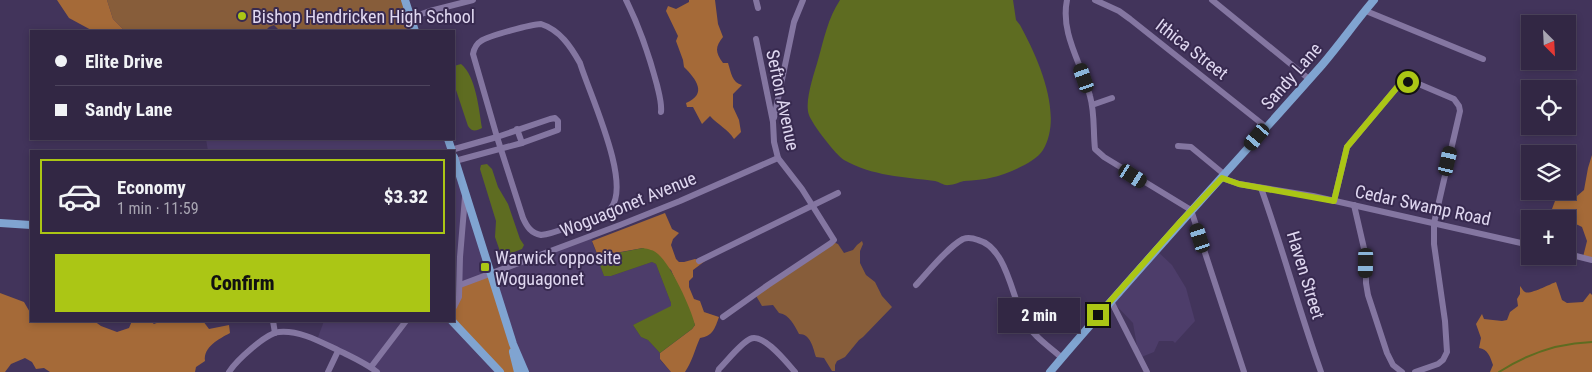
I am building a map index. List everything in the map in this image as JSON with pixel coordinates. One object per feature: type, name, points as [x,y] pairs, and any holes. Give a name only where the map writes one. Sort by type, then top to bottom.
[{"type":"main road","points":[[405,0],[415,30]]},
{"type":"main road","name":"Sandy Lane","points":[[1050,372],[1191,210],[1224,176],[1309,79],[1366,11],[1370,1]]},
{"type":"main road","points":[[455,162],[508,330],[525,372]]},
{"type":"main road","points":[[0,223],[30,225]]},
{"type":"main road","points":[[453,322],[500,372]]},
{"type":"main road","points":[[508,330],[518,372]]},
{"type":"street","points":[[410,18],[473,0]]},
{"type":"street","points":[[626,0],[645,44],[660,98],[661,112]]},
{"type":"street","points":[[756,0],[758,8]]},
{"type":"street","points":[[773,122],[794,22],[803,0]]},
{"type":"street","points":[[1067,0],[1068,33],[1086,82],[1092,105],[1095,149],[1162,194],[1191,210],[1244,372]]},
{"type":"street","name":"Ithica Street","points":[[1095,0],[1130,19],[1266,126]]},
{"type":"street","points":[[1212,0],[1309,79]]},
{"type":"street","points":[[1366,11],[1483,59]]},
{"type":"street","points":[[541,24],[547,26],[565,40],[574,50],[580,62],[613,158],[618,189],[616,199],[610,209],[594,219],[548,234],[534,233],[527,227],[522,218],[496,137],[475,64],[474,50],[481,41],[500,34],[533,25],[541,24]]},
{"type":"street","name":"Sefton Avenue","points":[[722,317],[834,240],[812,205],[778,158],[774,142],[773,122],[756,39]]},
{"type":"street","points":[[1334,201],[1347,147],[1399,85],[1414,82],[1454,99],[1460,111],[1434,224],[1434,244],[1445,321],[1447,352],[1443,360],[1438,364],[1415,372]]},
{"type":"street","points":[[1092,105],[1112,98]]},
{"type":"street","points":[[455,154],[550,118],[556,118],[558,121],[558,130],[522,143],[455,155]]},
{"type":"street","points":[[517,129],[522,143]]},
{"type":"street","points":[[1178,146],[1191,147],[1224,176]]},
{"type":"street","name":"Woguagonet Avenue","points":[[460,285],[684,200],[778,158]]},
{"type":"street","name":"Cedar Swamp Road","points":[[1224,176],[1239,184],[1354,205],[1521,242]]},
{"type":"street","name":"Haven Street","points":[[1261,188],[1279,236],[1321,372]]},
{"type":"street","points":[[699,261],[838,192]]},
{"type":"street","points":[[455,305],[459,297],[461,233],[465,197]]},
{"type":"street","points":[[1354,205],[1366,257],[1368,295],[1387,353],[1393,365],[1402,372]]},
{"type":"street","points":[[916,285],[954,246],[964,239],[973,238],[982,241],[993,251],[1005,269],[1020,312],[1027,325],[1062,358]]},
{"type":"street","points":[[1576,256],[1592,260]]},
{"type":"street","points":[[1111,301],[1147,372]]},
{"type":"street","points":[[273,322],[275,333]]},
{"type":"street","points":[[371,368],[405,322]]},
{"type":"street","points":[[229,372],[258,343],[280,332],[301,335],[319,341],[377,372]]},
{"type":"street","points":[[718,372],[744,344],[755,337],[767,344],[795,372]]},
{"type":"street","points":[[328,372],[338,351]]},
{"type":"shaded area","points":[[57,0],[107,0],[113,19],[124,30],[91,30],[69,18]]},
{"type":"shaded area","name":"Bishop Hendricken High School","points":[[107,0],[405,0],[414,30],[279,30],[274,25],[266,30],[124,30],[113,19]]},
{"type":"shaded area","points":[[689,0],[715,0],[718,24],[723,37],[717,47],[717,53],[723,63],[728,63],[734,80],[742,85],[733,94],[733,107],[739,120],[741,132],[734,139],[729,132],[710,116],[702,124],[693,107],[687,107],[686,103],[697,95],[698,86],[684,67],[676,41],[678,36],[666,11],[668,6],[676,9],[689,2]]},
{"type":"shaded area","points":[[840,0],[1013,0],[1016,20],[1027,38],[1041,70],[1050,104],[1049,136],[1043,150],[1028,163],[1006,173],[953,185],[877,173],[844,160],[819,132],[809,115],[808,109],[810,88],[824,37],[832,14]]},
{"type":"shaded area","points":[[461,64],[470,77],[476,94],[482,128],[473,130],[468,126],[455,87],[455,66]]},
{"type":"shaded area","points":[[206,140],[448,140],[452,150],[208,150]]},
{"type":"shaded area","points":[[1592,155],[1592,261],[1583,257],[1587,241],[1582,227],[1576,224],[1576,210],[1552,210],[1556,200],[1576,200],[1576,196],[1584,190]]},
{"type":"shaded area","points":[[455,160],[489,271],[591,237],[604,276],[611,276],[652,262],[656,264],[671,307],[633,325],[641,337],[648,340],[660,353],[660,360],[671,372],[523,372],[457,306],[455,309]]},
{"type":"shaded area","points":[[487,164],[492,169],[498,187],[508,204],[520,239],[524,245],[522,249],[506,255],[503,260],[495,237],[496,221],[480,169],[481,165]]},
{"type":"shaded area","points":[[665,213],[672,229],[679,233],[673,239],[671,245],[676,259],[679,262],[695,259],[705,261],[693,270],[693,277],[689,281],[689,287],[694,299],[700,301],[704,312],[719,317],[711,333],[700,338],[692,360],[685,372],[671,372],[660,359],[660,353],[695,325],[671,270],[643,248],[598,256],[592,241]]},
{"type":"shaded area","points":[[862,241],[860,263],[866,275],[875,282],[882,296],[892,307],[845,357],[837,361],[835,371],[832,371],[824,358],[816,357],[809,339],[799,334],[789,318],[779,313],[773,305],[762,306],[755,294],[833,242],[838,244],[844,253],[853,250]]},
{"type":"shaded area","points":[[643,248],[656,253],[669,267],[685,298],[695,325],[660,353],[648,340],[641,337],[633,325],[671,306],[656,264],[652,262],[611,276],[604,276],[597,257]]},
{"type":"shaded area","points":[[1156,250],[1172,265],[1186,288],[1195,321],[1175,343],[1173,341],[1159,341],[1154,352],[1139,358],[1133,323],[1112,301]]},
{"type":"shaded area","points":[[489,274],[523,372],[501,372],[455,322],[459,287]]},
{"type":"shaded area","points":[[1556,282],[1562,300],[1567,303],[1583,302],[1590,293],[1592,295],[1592,372],[1490,372],[1493,365],[1490,356],[1485,350],[1479,348],[1481,338],[1476,324],[1482,314],[1484,319],[1507,320],[1510,312],[1518,306],[1517,299],[1520,294],[1520,286],[1524,292],[1528,293]]},
{"type":"shaded area","points":[[0,293],[24,302],[30,312],[30,322],[95,322],[117,332],[129,328],[132,322],[151,322],[154,324],[159,322],[204,322],[209,329],[229,325],[230,333],[209,348],[205,361],[196,367],[195,372],[50,372],[44,368],[36,369],[32,362],[25,358],[11,364],[5,372],[0,372]]},
{"type":"shaded area","points":[[324,322],[452,322],[501,372],[376,372],[317,340]]},
{"type":"waterway","points":[[1499,372],[1532,355],[1555,347],[1592,342]]},
{"type":"place","name":"Bishop Hendricken High School","points":[[242,16]]},
{"type":"place","name":"Warwick opposite Woguagonet","points":[[485,267]]},
{"type":"route","points":[[1098,315],[1181,221],[1222,178],[1239,184],[1334,201],[1347,147],[1399,85],[1408,82]]}]
